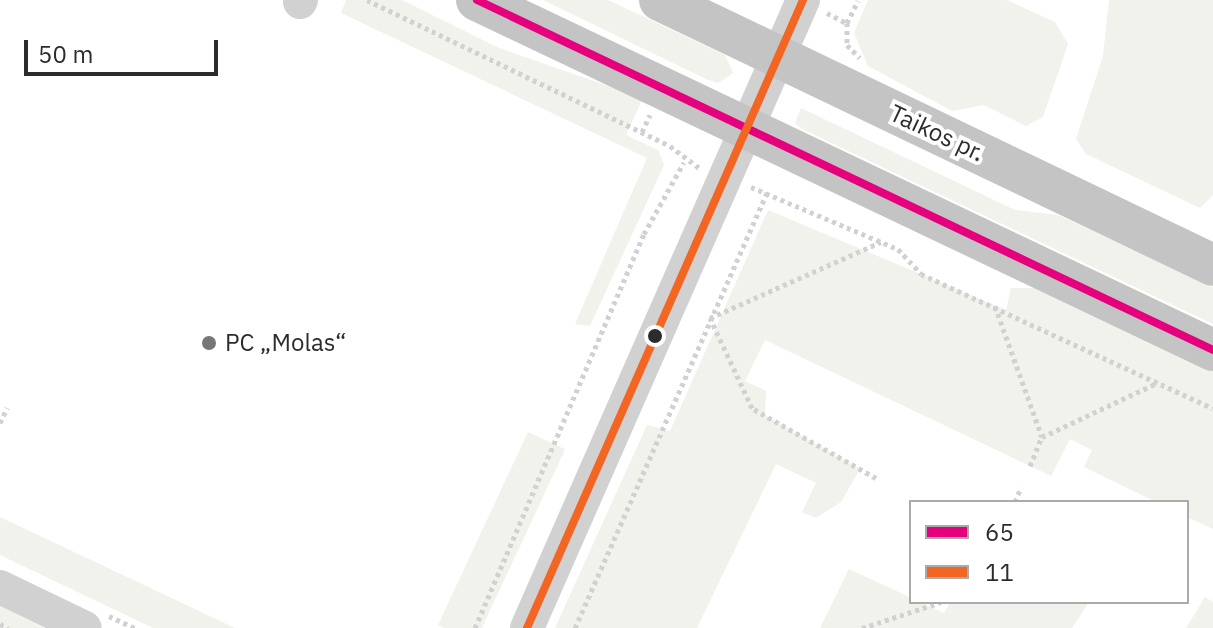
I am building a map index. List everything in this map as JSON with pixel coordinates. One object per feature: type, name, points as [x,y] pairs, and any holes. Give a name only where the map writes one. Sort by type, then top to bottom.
[{"type":"main road","points":[[477,0],[1213,350]]},
{"type":"main road","name":"Taikos pr.","points":[[660,0],[1213,265]]},
{"type":"street","points":[[527,628],[803,0]]},
{"type":"street","points":[[0,587],[85,628]]},
{"type":"path","points":[[367,0],[642,132]]},
{"type":"path","points":[[847,23],[858,0]]},
{"type":"path","points":[[475,628],[644,234],[684,162]]},
{"type":"path","points":[[575,628],[767,192]]},
{"type":"path","points":[[807,206],[882,242],[921,274],[995,305],[1213,408]]},
{"type":"path","points":[[710,318],[882,242]]},
{"type":"path","points":[[995,305],[1042,437],[1030,466]]},
{"type":"path","points":[[710,318],[752,408],[876,478]]},
{"type":"path","points":[[1042,437],[1158,382]]},
{"type":"path","points":[[0,423],[7,408]]},
{"type":"path","points":[[1016,500],[1021,487]]},
{"type":"path","points":[[862,628],[935,604]]},
{"type":"path","points":[[0,624],[8,628]]},
{"type":"shaded area","points":[[346,0],[402,0],[499,48],[643,98],[626,135],[658,150],[664,165],[590,326],[575,324],[647,158],[341,13]]},
{"type":"shaded area","points":[[543,0],[608,0],[725,55],[733,73],[718,83],[708,80]]},
{"type":"shaded area","points":[[868,0],[1007,0],[1055,22],[1068,44],[1043,117],[1026,126],[984,105],[952,111],[868,66],[854,33]]},
{"type":"shaded area","points":[[1109,0],[1213,0],[1213,195],[1200,208],[1086,154],[1076,139],[1103,56]]},
{"type":"shaded area","points":[[801,108],[1015,210],[1058,215],[1213,287],[1213,324],[802,129],[795,123]]},
{"type":"shaded area","points":[[768,210],[1006,310],[1011,288],[1039,288],[1213,371],[1213,529],[1189,518],[1189,500],[1152,500],[1084,467],[1092,450],[1070,439],[1051,476],[765,340],[745,381],[766,391],[765,415],[860,469],[841,502],[816,518],[802,512],[816,483],[776,464],[697,628],[555,628],[647,425],[670,431]]},
{"type":"shaded area","points":[[528,432],[565,449],[482,628],[444,628],[438,625]]},
{"type":"shaded area","points":[[0,517],[235,628],[153,628],[0,555]]},
{"type":"shaded area","points":[[849,569],[909,597],[909,604],[925,604],[944,613],[949,604],[1088,604],[1072,628],[820,628]]},
{"type":"shaded area","points":[[1205,597],[1213,602],[1213,628],[1186,628]]},
{"type":"shaded area","points":[[0,606],[44,628],[0,628]]},
{"type":"transit line","name":"65","points":[[477,0],[1213,350]]},
{"type":"transit line","name":"11","points":[[527,628],[803,0]]},
{"type":"place","name":"PC „Molas“","points":[[209,343]]}]
